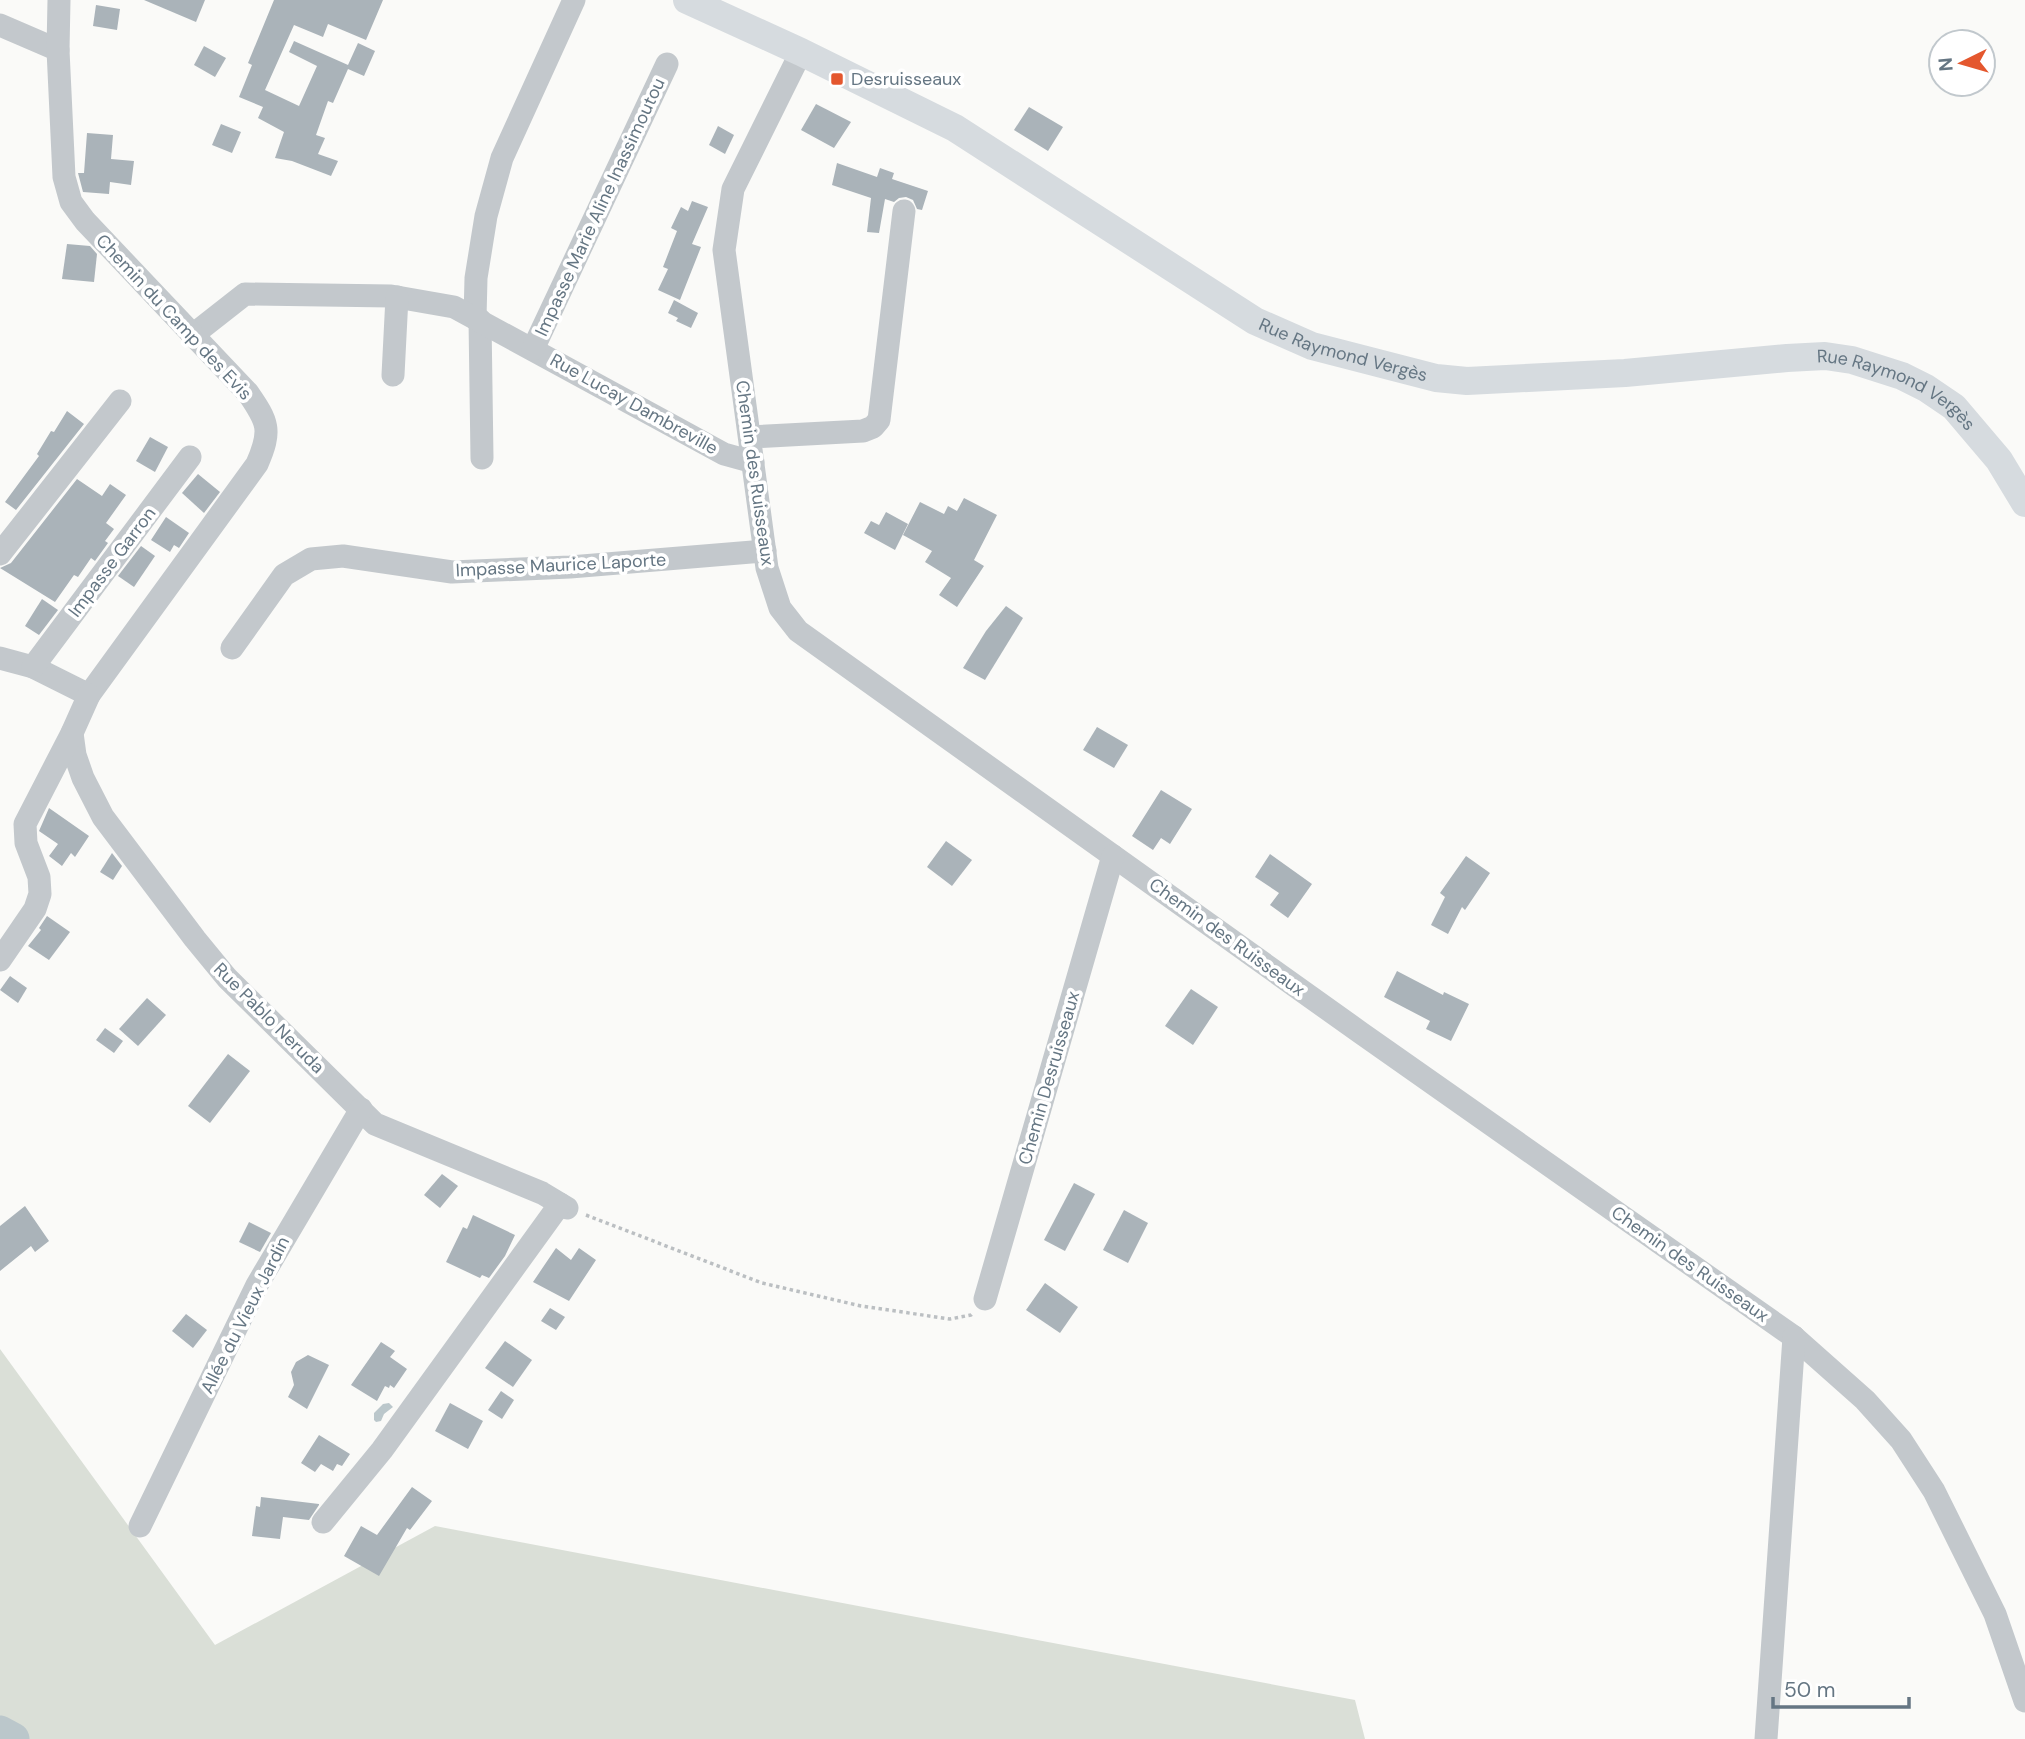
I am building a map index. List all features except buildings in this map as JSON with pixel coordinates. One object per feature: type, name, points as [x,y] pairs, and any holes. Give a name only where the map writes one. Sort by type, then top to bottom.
[{"type":"main road","name":"Rue Raymond Vergès","points":[[687,0],[802,52],[955,128],[1255,321],[1312,346],[1436,378],[1467,381],[1625,373],[1787,358],[1825,356],[1852,360],[1902,376],[1954,407],[1999,460],[2025,503]]},
{"type":"street","name":"Chemin du Camp des Evis","points":[[0,960],[35,909],[40,894],[39,877],[26,843],[25,824],[89,695],[257,464],[267,438],[262,413],[248,393],[85,221],[71,202],[64,177],[58,50],[59,0]]},
{"type":"street","points":[[482,458],[476,278],[486,216],[502,158],[575,0]]},
{"type":"street","points":[[0,24],[58,50]]},
{"type":"street","name":"Chemin des Ruisseaux","points":[[802,52],[733,189],[724,250],[767,568],[780,608],[799,631],[1361,1033],[1794,1337],[1865,1400],[1901,1440],[1934,1491],[1995,1614],[2025,1701]]},
{"type":"street","name":"Impasse Marie Aline Inassimoutou","points":[[533,349],[667,64]]},
{"type":"street","points":[[750,437],[863,431],[873,427],[879,420],[904,211]]},
{"type":"street","name":"Rue Lucay Dambreville","points":[[194,334],[245,294],[397,297],[454,307],[724,454],[753,462]]},
{"type":"street","points":[[393,375],[397,297]]},
{"type":"street","points":[[0,554],[120,401]]},
{"type":"street","name":"Impasse Garron","points":[[12,666],[190,457]]},
{"type":"street","name":"Impasse Maurice Laporte","points":[[232,648],[284,575],[311,559],[343,556],[452,572],[570,567],[765,551]]},
{"type":"street","points":[[12,666],[89,695]]},
{"type":"street","name":"Rue Pablo Neruda","points":[[72,733],[75,755],[83,778],[103,817],[195,939],[227,978],[375,1124],[542,1193],[564,1206]]},
{"type":"street","name":"Chemin Desruisseaux","points":[[985,1299],[1113,856]]},
{"type":"street","name":"Allée du Vieux Jardin","points":[[140,1527],[257,1285],[361,1109]]},
{"type":"street","points":[[323,1522],[382,1450],[564,1206]]},
{"type":"street","points":[[1766,1739],[1794,1337]]},
{"type":"path","points":[[564,1206],[762,1283],[862,1306],[950,1318],[971,1315],[985,1299]]},
{"type":"shaded area","points":[[0,1349],[215,1645],[435,1526],[1355,1700],[1365,1739],[0,1739]]},
{"type":"shaded area","points":[[389,1403],[393,1407],[384,1414],[381,1421],[376,1422],[374,1413],[383,1404]]},
{"type":"waterway","points":[[0,1732],[13,1739]]},
{"type":"place","name":"Desruisseaux","points":[[837,79]]}]
